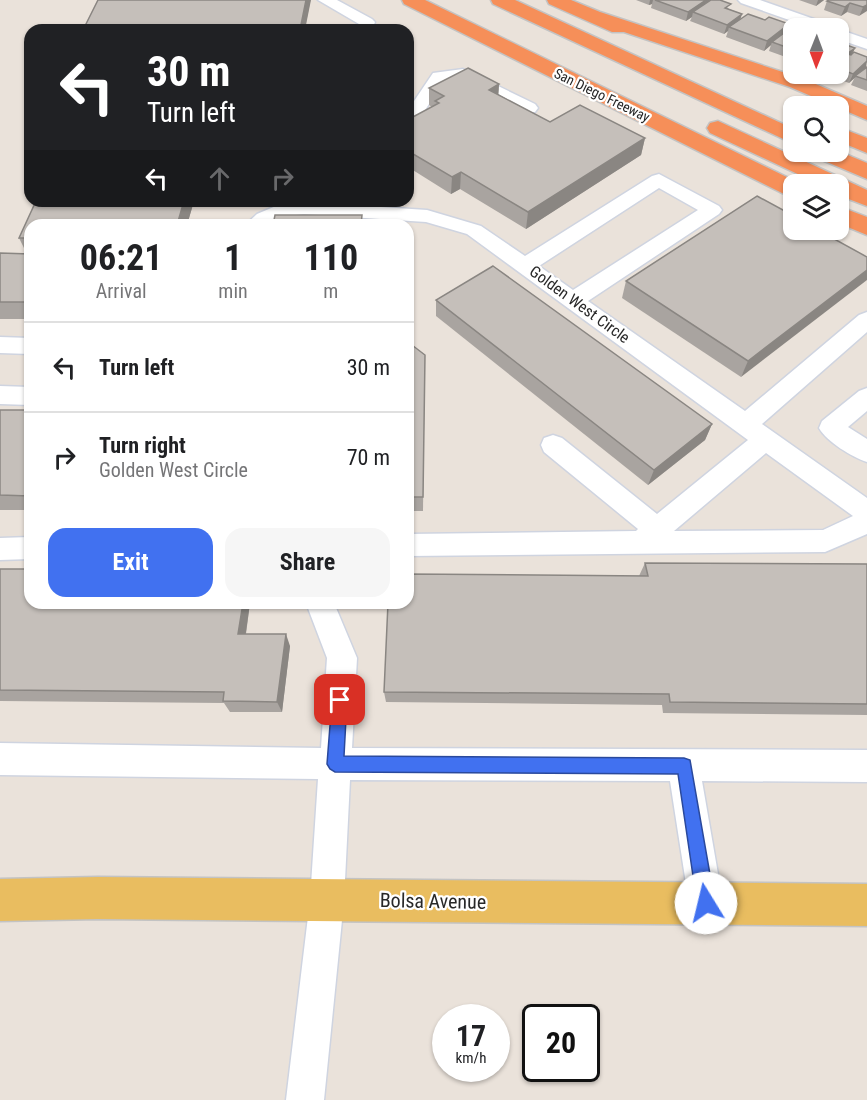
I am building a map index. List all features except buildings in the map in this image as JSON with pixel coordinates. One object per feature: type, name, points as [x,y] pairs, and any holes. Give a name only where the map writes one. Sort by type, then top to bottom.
[{"type":"highway","name":"San Diego Freeway","points":[[411,0],[783,185]]},
{"type":"highway","points":[[455,0],[513,28]]},
{"type":"highway","points":[[500,0],[783,133]]},
{"type":"highway","points":[[556,0],[600,18],[797,83],[867,114]]},
{"type":"highway","points":[[600,18],[714,77]]},
{"type":"highway","points":[[698,118],[814,174]]},
{"type":"highway","points":[[849,138],[867,146]]},
{"type":"highway","points":[[845,162],[867,172]]},
{"type":"highway","points":[[849,191],[867,199]]},
{"type":"highway","points":[[849,218],[867,227]]},
{"type":"main road","name":"Bolsa Avenue","points":[[0,900],[98,898],[867,905]]},
{"type":"street","points":[[326,0],[367,22],[366,24]]},
{"type":"street","points":[[746,0],[797,18]]},
{"type":"street","points":[[849,37],[867,44]]},
{"type":"street","points":[[414,114],[439,77],[456,74],[463,74],[529,108]]},
{"type":"street","points":[[526,265],[659,180],[712,210],[573,300]]},
{"type":"street","name":"Golden West Circle","points":[[263,219],[284,207]]},
{"type":"street","name":"Golden West Circle","points":[[295,207],[334,207]]},
{"type":"street","name":"Golden West Circle","points":[[371,207],[427,216],[474,231],[526,265],[865,508]]},
{"type":"street","points":[[746,424],[867,320]]},
{"type":"street","points":[[0,345],[24,346]]},
{"type":"street","points":[[0,395],[24,396]]},
{"type":"street","points":[[867,397],[831,428],[867,452]]},
{"type":"street","points":[[649,536],[766,439]]},
{"type":"street","points":[[553,445],[649,536]]},
{"type":"street","points":[[414,545],[649,536],[825,541],[865,508]]},
{"type":"street","points":[[0,549],[24,548]]},
{"type":"street","points":[[305,1100],[327,900],[342,658],[322,609]]},
{"type":"street","points":[[0,759],[335,764],[867,766]]},
{"type":"street","points":[[684,766],[706,903]]},
{"type":"route","points":[[340,700],[335,764],[684,766],[706,903]]}]
